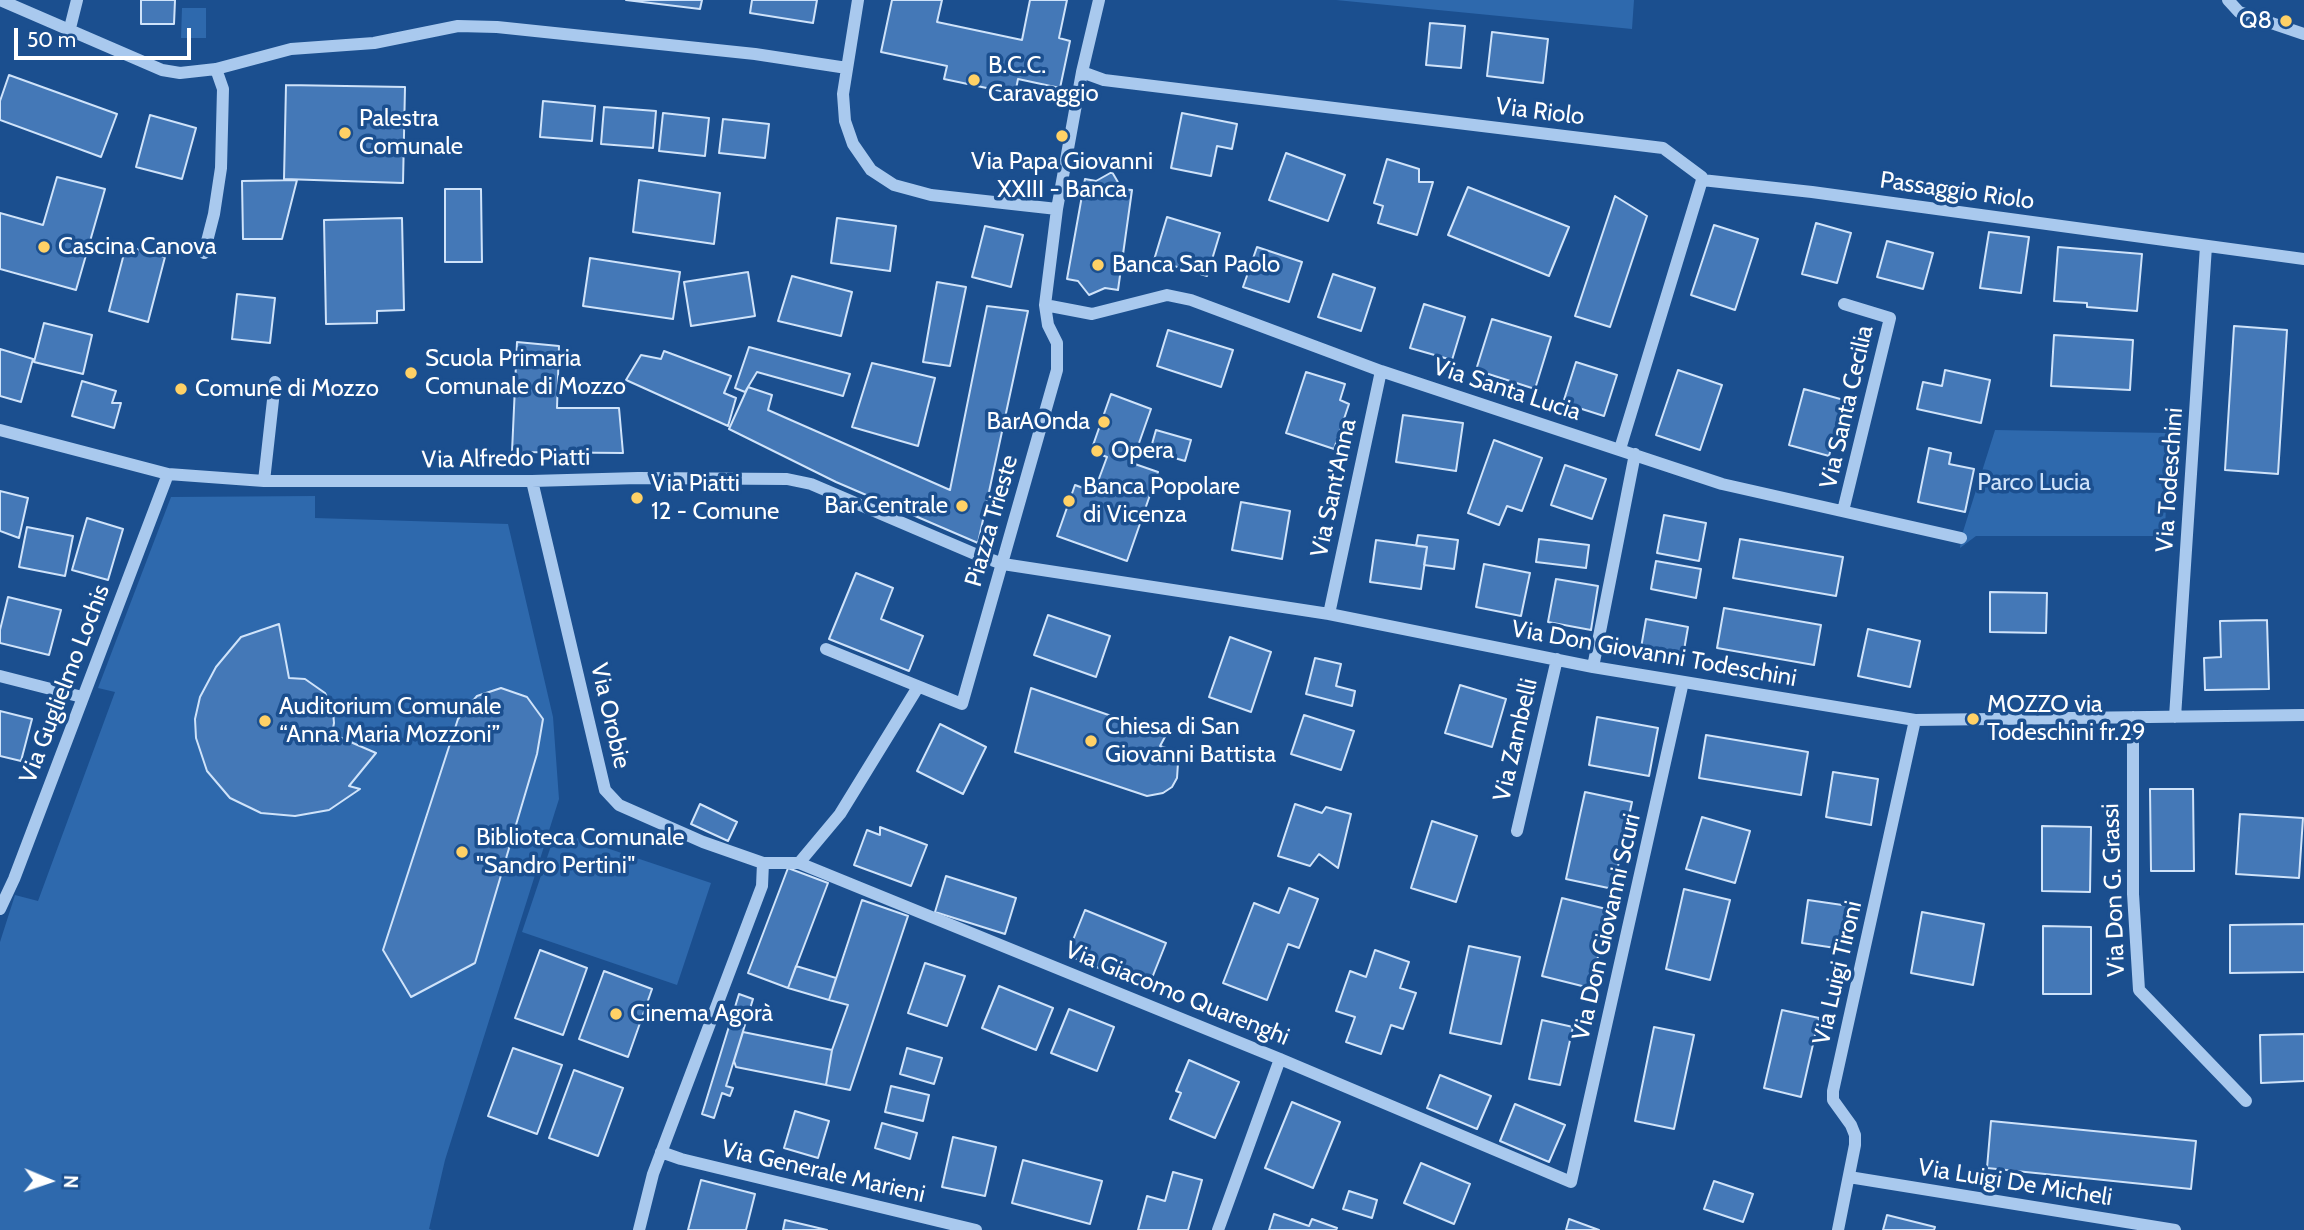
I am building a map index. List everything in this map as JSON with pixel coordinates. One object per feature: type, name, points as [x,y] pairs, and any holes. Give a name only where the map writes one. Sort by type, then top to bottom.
[{"type":"street","points":[[0,0],[162,70],[180,73],[216,69],[291,49],[374,43],[458,26],[497,27],[755,54],[846,68]]},
{"type":"street","points":[[69,32],[77,0]]},
{"type":"street","points":[[858,0],[843,94],[845,121],[853,144],[871,170],[894,185],[931,195],[1057,209]]},
{"type":"street","points":[[1045,305],[1057,209],[1082,72],[1099,0]]},
{"type":"street","points":[[2228,0],[2239,12],[2304,34]]},
{"type":"street","points":[[204,253],[214,214],[221,168],[223,89],[216,69]]},
{"type":"street","name":"Via Riolo","points":[[1082,72],[1104,79],[1663,148],[1702,177],[1702,180]]},
{"type":"street","points":[[1620,449],[1702,180]]},
{"type":"street","name":"Passaggio Riolo","points":[[1702,180],[1812,192],[2304,259]]},
{"type":"street","name":"Via Todeschini","points":[[2175,717],[2206,246]]},
{"type":"street","name":"Via Santa Lucia","points":[[1045,305],[1092,314],[1167,295],[1191,300],[1381,371],[1722,484],[1961,538]]},
{"type":"street","name":"Via Santa Cecilia","points":[[1843,304],[1889,318],[1843,511]]},
{"type":"street","name":"Piazza Trieste","points":[[826,649],[962,704],[1057,370],[1057,343],[1048,325],[1045,305]]},
{"type":"street","name":"Via Sant'Anna","points":[[1328,614],[1381,371]]},
{"type":"street","points":[[264,481],[275,382]]},
{"type":"street","name":"Via Alfredo Piatti","points":[[0,430],[168,474],[264,481],[787,479],[811,484],[1003,564]]},
{"type":"street","points":[[1593,667],[1635,454]]},
{"type":"street","name":"Via Guglielmo Lochis","points":[[0,909],[14,879],[168,474]]},
{"type":"street","name":"Via Orobie","points":[[531,481],[606,790],[611,798],[626,810],[763,863]]},
{"type":"street","name":"Via Don Giovanni Todeschini","points":[[1003,564],[1328,614],[1593,667],[1915,720],[2304,715]]},
{"type":"street","name":"Via Zambelli","points":[[1517,831],[1557,659]]},
{"type":"street","points":[[0,676],[82,697]]},
{"type":"street","name":"Via Don Giovanni Scuri","points":[[1571,1182],[1684,682]]},
{"type":"street","points":[[799,863],[840,814],[918,687]]},
{"type":"street","name":"Via Don G. Grassi","points":[[2133,717],[2133,894],[2139,990],[2246,1101]]},
{"type":"street","name":"Via Luigi Tironi","points":[[1838,1230],[1855,1135],[1833,1100],[1833,1091],[1915,720]]},
{"type":"street","points":[[639,1230],[653,1174],[762,887],[763,863]]},
{"type":"street","name":"Via Giacomo Quarenghi","points":[[763,863],[799,863],[1280,1059],[1571,1182]]},
{"type":"street","points":[[1218,1230],[1280,1059]]},
{"type":"street","name":"Via Generale Marieni","points":[[661,1152],[976,1230]]},
{"type":"street","name":"Via Luigi De Micheli","points":[[1849,1177],[2175,1230]]},
{"type":"green space","points":[[1336,0],[1634,0],[1632,29]]},
{"type":"green space","points":[[182,8],[206,8],[206,38],[181,38]]},
{"type":"green space","name":"Parco Lucia","points":[[1995,430],[2168,433],[2165,536],[1976,536],[1960,548]]},
{"type":"green space","points":[[315,496],[315,518],[508,524],[553,717],[559,799],[445,1160],[429,1229],[432,1230],[0,1230],[0,942],[15,895],[38,901],[115,692],[98,688],[171,497]]},
{"type":"green space","points":[[556,831],[711,883],[677,985],[522,932]]},
{"type":"building","points":[[141,0],[175,0],[174,24],[141,24]]},
{"type":"building","points":[[626,0],[702,0],[700,9]]},
{"type":"building","points":[[752,0],[817,0],[813,23],[750,13]]},
{"type":"building","points":[[892,0],[942,0],[937,22],[1022,40],[1030,0],[1067,0],[1059,38],[1070,41],[1060,88],[1018,79],[1015,94],[944,79],[947,66],[881,52]]},
{"type":"building","points":[[1430,23],[1465,26],[1461,68],[1426,65]]},
{"type":"building","points":[[1492,32],[1548,39],[1543,83],[1487,76]]},
{"type":"building","points":[[9,75],[117,114],[101,157],[0,120],[0,101]]},
{"type":"building","name":"Palestra Comunale","points":[[286,85],[405,87],[403,183],[284,179]]},
{"type":"building","points":[[543,101],[595,106],[592,141],[540,137]]},
{"type":"building","points":[[604,107],[656,111],[653,148],[601,144]]},
{"type":"building","points":[[663,113],[709,118],[705,156],[659,151]]},
{"type":"building","points":[[1182,113],[1237,124],[1232,149],[1217,146],[1211,176],[1171,168]]},
{"type":"building","points":[[150,115],[196,128],[182,179],[136,167]]},
{"type":"building","points":[[723,119],[769,124],[765,158],[719,153]]},
{"type":"building","points":[[1286,153],[1345,175],[1328,221],[1269,200]]},
{"type":"building","points":[[1387,159],[1419,169],[1419,182],[1433,182],[1417,235],[1378,223],[1383,206],[1374,203]]},
{"type":"building","points":[[1112,172],[1122,189],[1132,190],[1118,290],[1105,288],[1089,295],[1078,281],[1067,279],[1085,179],[1096,181]]},
{"type":"building","name":"Cascina Canova","points":[[57,177],[105,189],[76,290],[0,269],[0,213],[43,225]]},
{"type":"building","points":[[297,180],[282,239],[243,239],[242,181]]},
{"type":"building","points":[[639,180],[720,193],[714,244],[633,232]]},
{"type":"building","points":[[1468,187],[1569,227],[1549,276],[1448,235]]},
{"type":"building","points":[[445,189],[481,189],[482,262],[445,262]]},
{"type":"building","points":[[1615,196],[1647,216],[1610,327],[1575,316]]},
{"type":"building","points":[[1167,217],[1220,233],[1207,276],[1154,260]]},
{"type":"building","points":[[402,218],[404,310],[377,311],[377,323],[326,324],[324,220]]},
{"type":"building","points":[[837,218],[896,226],[890,271],[831,263]]},
{"type":"building","points":[[1816,223],[1851,233],[1837,283],[1802,274]]},
{"type":"building","points":[[1714,225],[1758,239],[1735,310],[1691,295]]},
{"type":"building","points":[[985,226],[1023,235],[1011,287],[972,277]]},
{"type":"building","points":[[1989,232],[2029,237],[2021,293],[1980,288]]},
{"type":"building","points":[[1887,241],[1933,253],[1923,289],[1877,277]]},
{"type":"building","points":[[126,246],[165,257],[148,322],[109,311]]},
{"type":"building","points":[[1257,247],[1302,262],[1289,302],[1243,287]]},
{"type":"building","points":[[2058,247],[2142,254],[2137,311],[2054,301]]},
{"type":"building","points":[[590,258],[680,272],[673,319],[583,306]]},
{"type":"building","points":[[748,272],[755,316],[691,326],[684,282]]},
{"type":"building","points":[[1333,274],[1375,288],[1361,331],[1318,317]]},
{"type":"building","points":[[792,276],[852,292],[841,336],[778,321]]},
{"type":"building","points":[[937,282],[966,287],[950,366],[923,362]]},
{"type":"building","points":[[237,294],[275,298],[270,343],[232,339]]},
{"type":"building","points":[[1424,304],[1465,317],[1452,360],[1410,348]]},
{"type":"building","points":[[987,306],[1028,311],[978,543],[836,482],[729,429],[748,387],[772,395],[768,410],[950,490]]},
{"type":"building","points":[[1492,319],[1551,337],[1535,389],[1476,370]]},
{"type":"building","points":[[44,323],[92,335],[83,374],[34,362]]},
{"type":"building","points":[[2234,326],[2287,330],[2278,474],[2225,470]]},
{"type":"building","points":[[1168,330],[1233,350],[1221,387],[1157,366]]},
{"type":"building","points":[[2054,335],[2133,340],[2130,390],[2051,386]]},
{"type":"building","points":[[517,342],[559,346],[557,408],[619,408],[623,453],[512,452]]},
{"type":"building","points":[[749,347],[850,374],[843,396],[757,372],[745,392],[735,388]]},
{"type":"building","points":[[0,349],[33,359],[21,402],[0,396]]},
{"type":"building","points":[[664,351],[731,376],[724,393],[736,398],[728,426],[626,380],[641,355],[661,359]]},
{"type":"building","points":[[1576,362],[1617,375],[1604,416],[1563,403]]},
{"type":"building","points":[[872,363],[935,378],[918,446],[852,427]]},
{"type":"building","points":[[1678,370],[1722,385],[1700,450],[1656,435]]},
{"type":"building","points":[[1945,370],[1990,380],[1981,423],[1917,409],[1923,382],[1942,386]]},
{"type":"building","points":[[1306,372],[1345,384],[1340,400],[1349,404],[1334,449],[1286,433]]},
{"type":"building","points":[[82,381],[116,391],[112,403],[121,403],[114,428],[72,416]]},
{"type":"building","points":[[1804,389],[1844,400],[1829,456],[1789,445]]},
{"type":"building","points":[[1111,394],[1151,409],[1132,463],[1158,472],[1127,561],[1057,536],[1075,485],[1094,492],[1107,457],[1091,451]]},
{"type":"building","points":[[1403,415],[1463,423],[1456,471],[1396,462]]},
{"type":"building","points":[[1156,430],[1191,440],[1185,461],[1150,451]]},
{"type":"building","points":[[1494,440],[1542,458],[1522,511],[1507,506],[1499,525],[1468,513]]},
{"type":"building","points":[[1929,448],[1951,453],[1949,464],[1974,469],[1965,512],[1918,502]]},
{"type":"building","points":[[1565,465],[1606,479],[1592,519],[1551,505]]},
{"type":"building","points":[[0,491],[28,498],[19,538],[0,531]]},
{"type":"building","points":[[1241,502],[1290,511],[1282,559],[1232,550]]},
{"type":"building","points":[[1664,515],[1706,523],[1699,561],[1657,553]]},
{"type":"building","points":[[87,518],[123,529],[108,580],[72,570]]},
{"type":"building","points":[[27,527],[73,536],[65,576],[19,567]]},
{"type":"building","points":[[1418,535],[1458,540],[1454,569],[1424,565],[1427,547],[1416,546]]},
{"type":"building","points":[[1539,539],[1589,545],[1586,568],[1536,562]]},
{"type":"building","points":[[1740,539],[1843,557],[1836,596],[1733,578]]},
{"type":"building","points":[[1376,540],[1427,547],[1421,589],[1370,582]]},
{"type":"building","points":[[1656,561],[1701,569],[1696,598],[1651,589]]},
{"type":"building","points":[[1484,564],[1530,573],[1521,616],[1476,607]]},
{"type":"building","points":[[856,573],[893,588],[881,619],[923,636],[909,671],[829,639]]},
{"type":"building","points":[[1556,579],[1598,586],[1591,630],[1548,622]]},
{"type":"building","points":[[1990,592],[2047,593],[2046,633],[1990,632]]},
{"type":"building","points":[[8,597],[61,610],[49,655],[0,643],[0,630]]},
{"type":"building","points":[[1724,608],[1821,625],[1814,665],[1717,648]]},
{"type":"building","points":[[1048,615],[1110,636],[1096,677],[1034,655]]},
{"type":"building","points":[[1646,619],[1688,627],[1683,656],[1641,648]]},
{"type":"building","points":[[2267,620],[2269,689],[2205,690],[2204,658],[2221,657],[2220,621]]},
{"type":"building","name":"Auditorium Comunale “Anna Maria Mozzoni”","points":[[279,624],[289,678],[305,679],[325,693],[333,711],[332,734],[376,753],[349,786],[360,789],[329,810],[295,816],[261,813],[230,798],[207,771],[196,738],[195,719],[200,697],[216,667],[241,637]]},
{"type":"building","points":[[1868,629],[1920,641],[1910,687],[1858,676]]},
{"type":"building","points":[[1230,637],[1271,652],[1251,712],[1209,697]]},
{"type":"building","points":[[1315,658],[1341,664],[1336,686],[1355,691],[1352,706],[1306,694]]},
{"type":"building","points":[[1460,685],[1506,699],[1492,747],[1445,733]]},
{"type":"building","name":"Biblioteca Comunale \"Sandro Pertini\"","points":[[501,688],[527,697],[543,719],[537,754],[475,963],[411,997],[383,950],[458,719],[477,696]]},
{"type":"building","name":"Chiesa di San Giovanni Battista","points":[[1031,688],[1166,735],[1160,746],[1172,750],[1178,763],[1177,778],[1172,787],[1163,793],[1147,796],[1015,752]]},
{"type":"building","points":[[0,711],[32,719],[21,761],[0,756]]},
{"type":"building","points":[[1304,715],[1354,731],[1341,770],[1291,754]]},
{"type":"building","points":[[1597,717],[1658,728],[1649,776],[1589,765]]},
{"type":"building","points":[[940,724],[986,747],[963,794],[917,771]]},
{"type":"building","points":[[1706,735],[1808,752],[1801,795],[1699,778]]},
{"type":"building","points":[[1833,772],[1878,779],[1871,825],[1826,817]]},
{"type":"building","points":[[2150,789],[2193,789],[2194,871],[2151,871]]},
{"type":"building","points":[[1585,792],[1632,802],[1613,889],[1566,879]]},
{"type":"building","points":[[700,804],[737,822],[728,841],[691,824]]},
{"type":"building","points":[[1295,804],[1322,813],[1326,807],[1351,814],[1338,868],[1319,854],[1310,866],[1278,856]]},
{"type":"building","points":[[2240,814],[2303,818],[2299,878],[2236,874]]},
{"type":"building","points":[[1702,817],[1750,831],[1735,883],[1686,869]]},
{"type":"building","points":[[1432,821],[1477,836],[1456,902],[1411,888]]},
{"type":"building","points":[[2042,826],[2091,827],[2090,892],[2042,891]]},
{"type":"building","points":[[880,827],[927,845],[911,886],[854,865],[867,830],[880,835]]},
{"type":"building","points":[[788,868],[828,883],[788,988],[748,973]]},
{"type":"building","points":[[946,876],[1016,898],[1005,934],[935,912]]},
{"type":"building","points":[[1289,888],[1318,899],[1299,948],[1288,944],[1267,1000],[1223,983],[1254,903],[1279,913]]},
{"type":"building","points":[[1684,889],[1730,900],[1710,980],[1666,969]]},
{"type":"building","points":[[1562,898],[1610,910],[1590,988],[1542,976]]},
{"type":"building","points":[[862,900],[908,916],[850,1090],[826,1085],[832,1050],[848,1005],[829,1000]]},
{"type":"building","points":[[1808,900],[1856,907],[1849,950],[1802,943]]},
{"type":"building","points":[[1085,910],[1166,943],[1148,988],[1067,955]]},
{"type":"building","points":[[1922,912],[1984,924],[1973,985],[1911,973]]},
{"type":"building","points":[[2304,924],[2304,972],[2230,973],[2230,925]]},
{"type":"building","points":[[2043,926],[2091,927],[2091,994],[2043,994]]},
{"type":"building","points":[[1469,946],[1520,957],[1501,1044],[1450,1033]]},
{"type":"building","points":[[540,950],[587,968],[563,1035],[515,1018]]},
{"type":"building","points":[[1375,950],[1409,962],[1400,988],[1416,993],[1403,1029],[1391,1025],[1381,1054],[1346,1042],[1355,1017],[1336,1011],[1350,971],[1366,977]]},
{"type":"building","points":[[925,963],[965,976],[947,1026],[908,1013]]},
{"type":"building","points":[[796,966],[836,978],[829,1000],[788,988]]},
{"type":"building","name":"Cinema Agorà","points":[[604,971],[652,989],[628,1057],[579,1039]]},
{"type":"building","points":[[999,986],[1053,1008],[1036,1050],[982,1028]]},
{"type":"building","points":[[739,994],[753,999],[726,1086],[733,1088],[730,1096],[722,1093],[714,1118],[702,1114]]},
{"type":"building","points":[[1069,1009],[1114,1027],[1097,1071],[1051,1053]]},
{"type":"building","points":[[1782,1010],[1819,1018],[1801,1097],[1764,1088]]},
{"type":"building","points":[[1542,1020],[1573,1027],[1560,1085],[1529,1079]]},
{"type":"building","points":[[1654,1027],[1694,1035],[1674,1129],[1635,1121]]},
{"type":"building","points":[[743,1032],[832,1050],[826,1085],[736,1067],[734,1061]]},
{"type":"building","points":[[2304,1034],[2304,1081],[2261,1083],[2260,1035]]},
{"type":"building","points":[[513,1048],[562,1065],[537,1134],[488,1116]]},
{"type":"building","points":[[907,1048],[942,1058],[934,1084],[900,1074]]},
{"type":"building","points":[[1189,1060],[1239,1082],[1215,1138],[1170,1119],[1181,1093],[1176,1091]]},
{"type":"building","points":[[574,1070],[623,1088],[598,1156],[549,1138]]},
{"type":"building","points":[[1440,1075],[1491,1096],[1477,1129],[1427,1108]]},
{"type":"building","points":[[891,1086],[929,1095],[923,1121],[885,1112]]},
{"type":"building","points":[[1292,1102],[1340,1122],[1313,1188],[1265,1168]]},
{"type":"building","points":[[1515,1104],[1565,1125],[1549,1162],[1500,1141]]},
{"type":"building","points":[[795,1111],[829,1121],[818,1158],[784,1148]]},
{"type":"building","points":[[1991,1121],[2196,1141],[2191,1189],[1987,1168]]},
{"type":"building","points":[[882,1123],[917,1133],[910,1159],[875,1148]]},
{"type":"building","points":[[953,1137],[996,1147],[985,1196],[942,1187]]},
{"type":"building","points":[[1023,1160],[1102,1181],[1090,1224],[1012,1203]]},
{"type":"building","points":[[1421,1163],[1470,1184],[1454,1224],[1404,1203]]},
{"type":"building","points":[[1173,1172],[1202,1180],[1188,1230],[1138,1230],[1147,1196],[1165,1201]]},
{"type":"building","points":[[701,1180],[755,1194],[746,1230],[688,1230]]},
{"type":"building","points":[[1714,1181],[1753,1194],[1743,1222],[1704,1209]]},
{"type":"building","points":[[1349,1191],[1377,1200],[1372,1218],[1343,1209]]},
{"type":"building","points":[[1274,1214],[1309,1226],[1312,1219],[1337,1228],[1269,1230]]},
{"type":"building","points":[[1887,1215],[1935,1227],[1934,1230],[1883,1230]]},
{"type":"building","points":[[1569,1219],[1599,1230],[1566,1230]]},
{"type":"building","points":[[785,1220],[827,1230],[783,1230]]},
{"type":"place","name":"Q8","points":[[2286,21]]},
{"type":"place","name":"B.C.C. Caravaggio","points":[[974,80]]},
{"type":"place","name":"Palestra Comunale","points":[[345,133]]},
{"type":"place","name":"Via Papa Giovanni XXIII - Banca","points":[[1062,136]]},
{"type":"place","name":"Cascina Canova","points":[[44,247]]},
{"type":"place","name":"Banca San Paolo","points":[[1098,265]]},
{"type":"place","name":"Scuola Primaria Comunale di Mozzo","points":[[411,373]]},
{"type":"place","name":"Comune di Mozzo","points":[[181,389]]},
{"type":"place","name":"BarAOnda","points":[[1104,422]]},
{"type":"place","name":"Opera","points":[[1097,451]]},
{"type":"place","name":"Via Piatti 12 - Comune","points":[[637,498]]},
{"type":"place","name":"Banca Popolare di Vicenza","points":[[1069,501]]},
{"type":"place","name":"Bar Centrale","points":[[962,506]]},
{"type":"place","name":"MOZZO via Todeschini fr.29","points":[[1973,719]]},
{"type":"place","name":"Auditorium Comunale “Anna Maria Mozzoni”","points":[[265,721]]},
{"type":"place","name":"Chiesa di San Giovanni Battista","points":[[1091,741]]},
{"type":"place","name":"Biblioteca Comunale \"Sandro Pertini\"","points":[[462,852]]},
{"type":"place","name":"Cinema Agorà","points":[[616,1014]]}]
